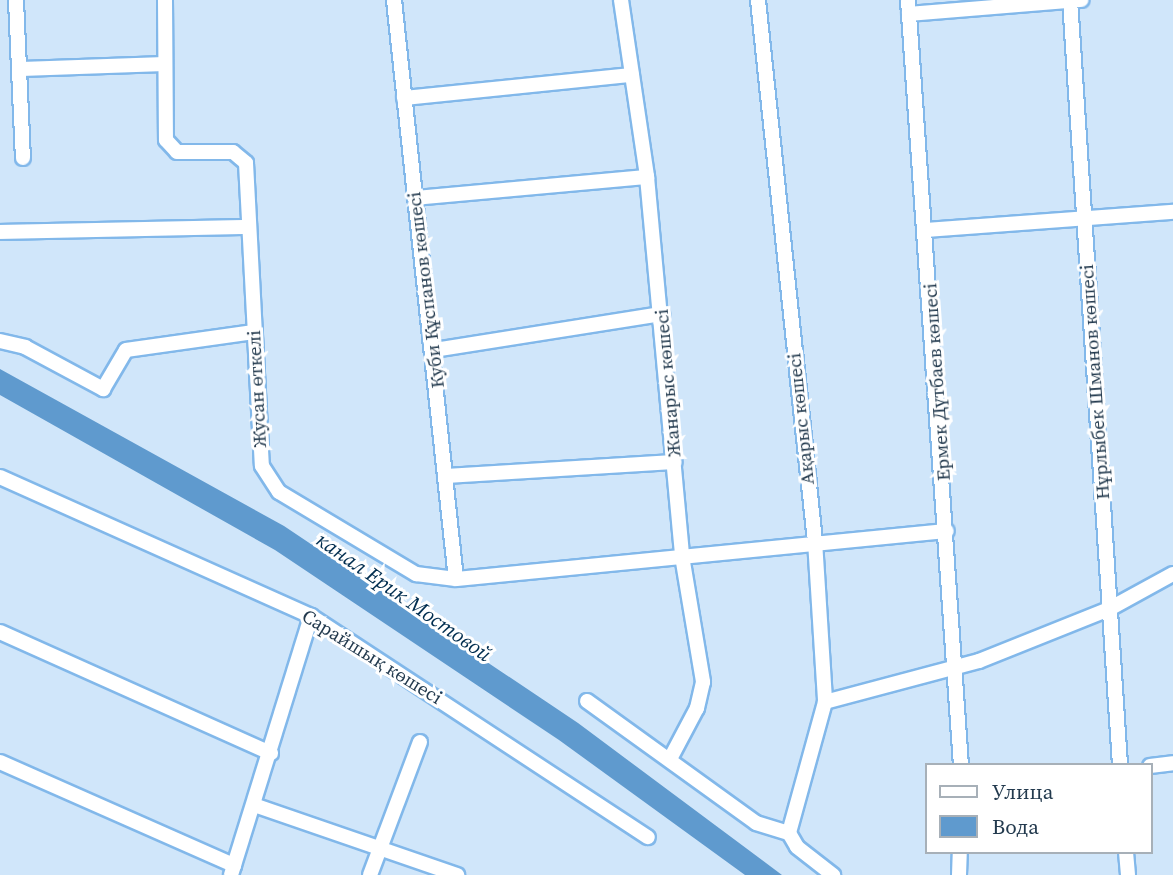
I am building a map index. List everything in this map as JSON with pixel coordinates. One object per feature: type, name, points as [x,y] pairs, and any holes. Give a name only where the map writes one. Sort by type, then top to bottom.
[{"type":"street","points":[[16,0],[23,158]]},
{"type":"street","points":[[21,69],[165,64],[165,0]]},
{"type":"street","name":"Куби Құспанов көшесi","points":[[394,0],[415,198],[435,351],[456,579]]},
{"type":"street","name":"Жанарыс көшесі","points":[[621,0],[647,177],[662,313],[682,556],[703,682],[697,708],[670,759]]},
{"type":"street","name":"Ақарыс көшесi","points":[[758,0],[815,541],[825,702],[789,833]]},
{"type":"street","points":[[908,7],[1074,0]]},
{"type":"street","name":"Нұрлыбек Шманов көшесі","points":[[1074,0],[1084,220],[1120,763]]},
{"type":"street","name":"Ермек Дүтбаев көшесi","points":[[908,7],[958,665],[961,763]]},
{"type":"street","name":"Жусан өткелі","points":[[165,64],[169,147],[242,156],[254,332],[268,480],[416,574],[456,579]]},
{"type":"street","points":[[404,98],[632,75]]},
{"type":"street","points":[[415,198],[647,177]]},
{"type":"street","points":[[926,230],[1173,212]]},
{"type":"street","points":[[0,232],[248,227]]},
{"type":"street","points":[[435,351],[662,313]]},
{"type":"street","points":[[0,341],[24,347],[92,389],[103,390],[126,350],[254,332]]},
{"type":"street","points":[[445,476],[675,461]]},
{"type":"street","name":"Сарайшық көшесі","points":[[0,477],[311,616],[648,837]]},
{"type":"street","points":[[456,579],[815,541],[947,531]]},
{"type":"street","points":[[825,702],[958,665],[1110,609],[1173,574]]},
{"type":"street","points":[[0,762],[233,870],[311,616]]},
{"type":"street","points":[[0,632],[271,753]]},
{"type":"street","points":[[587,701],[757,824],[789,833],[833,875]]},
{"type":"street","points":[[370,875],[420,742]]},
{"type":"street","points":[[1152,766],[1173,763]]},
{"type":"street","points":[[254,805],[457,875]]},
{"type":"street","points":[[959,875],[960,854]]},
{"type":"street","points":[[1126,854],[1128,875]]},
{"type":"water","name":"канал Ерик Мостовой","points":[[0,369],[284,526],[578,723],[782,875],[745,875],[559,740],[275,550],[0,395]]}]
